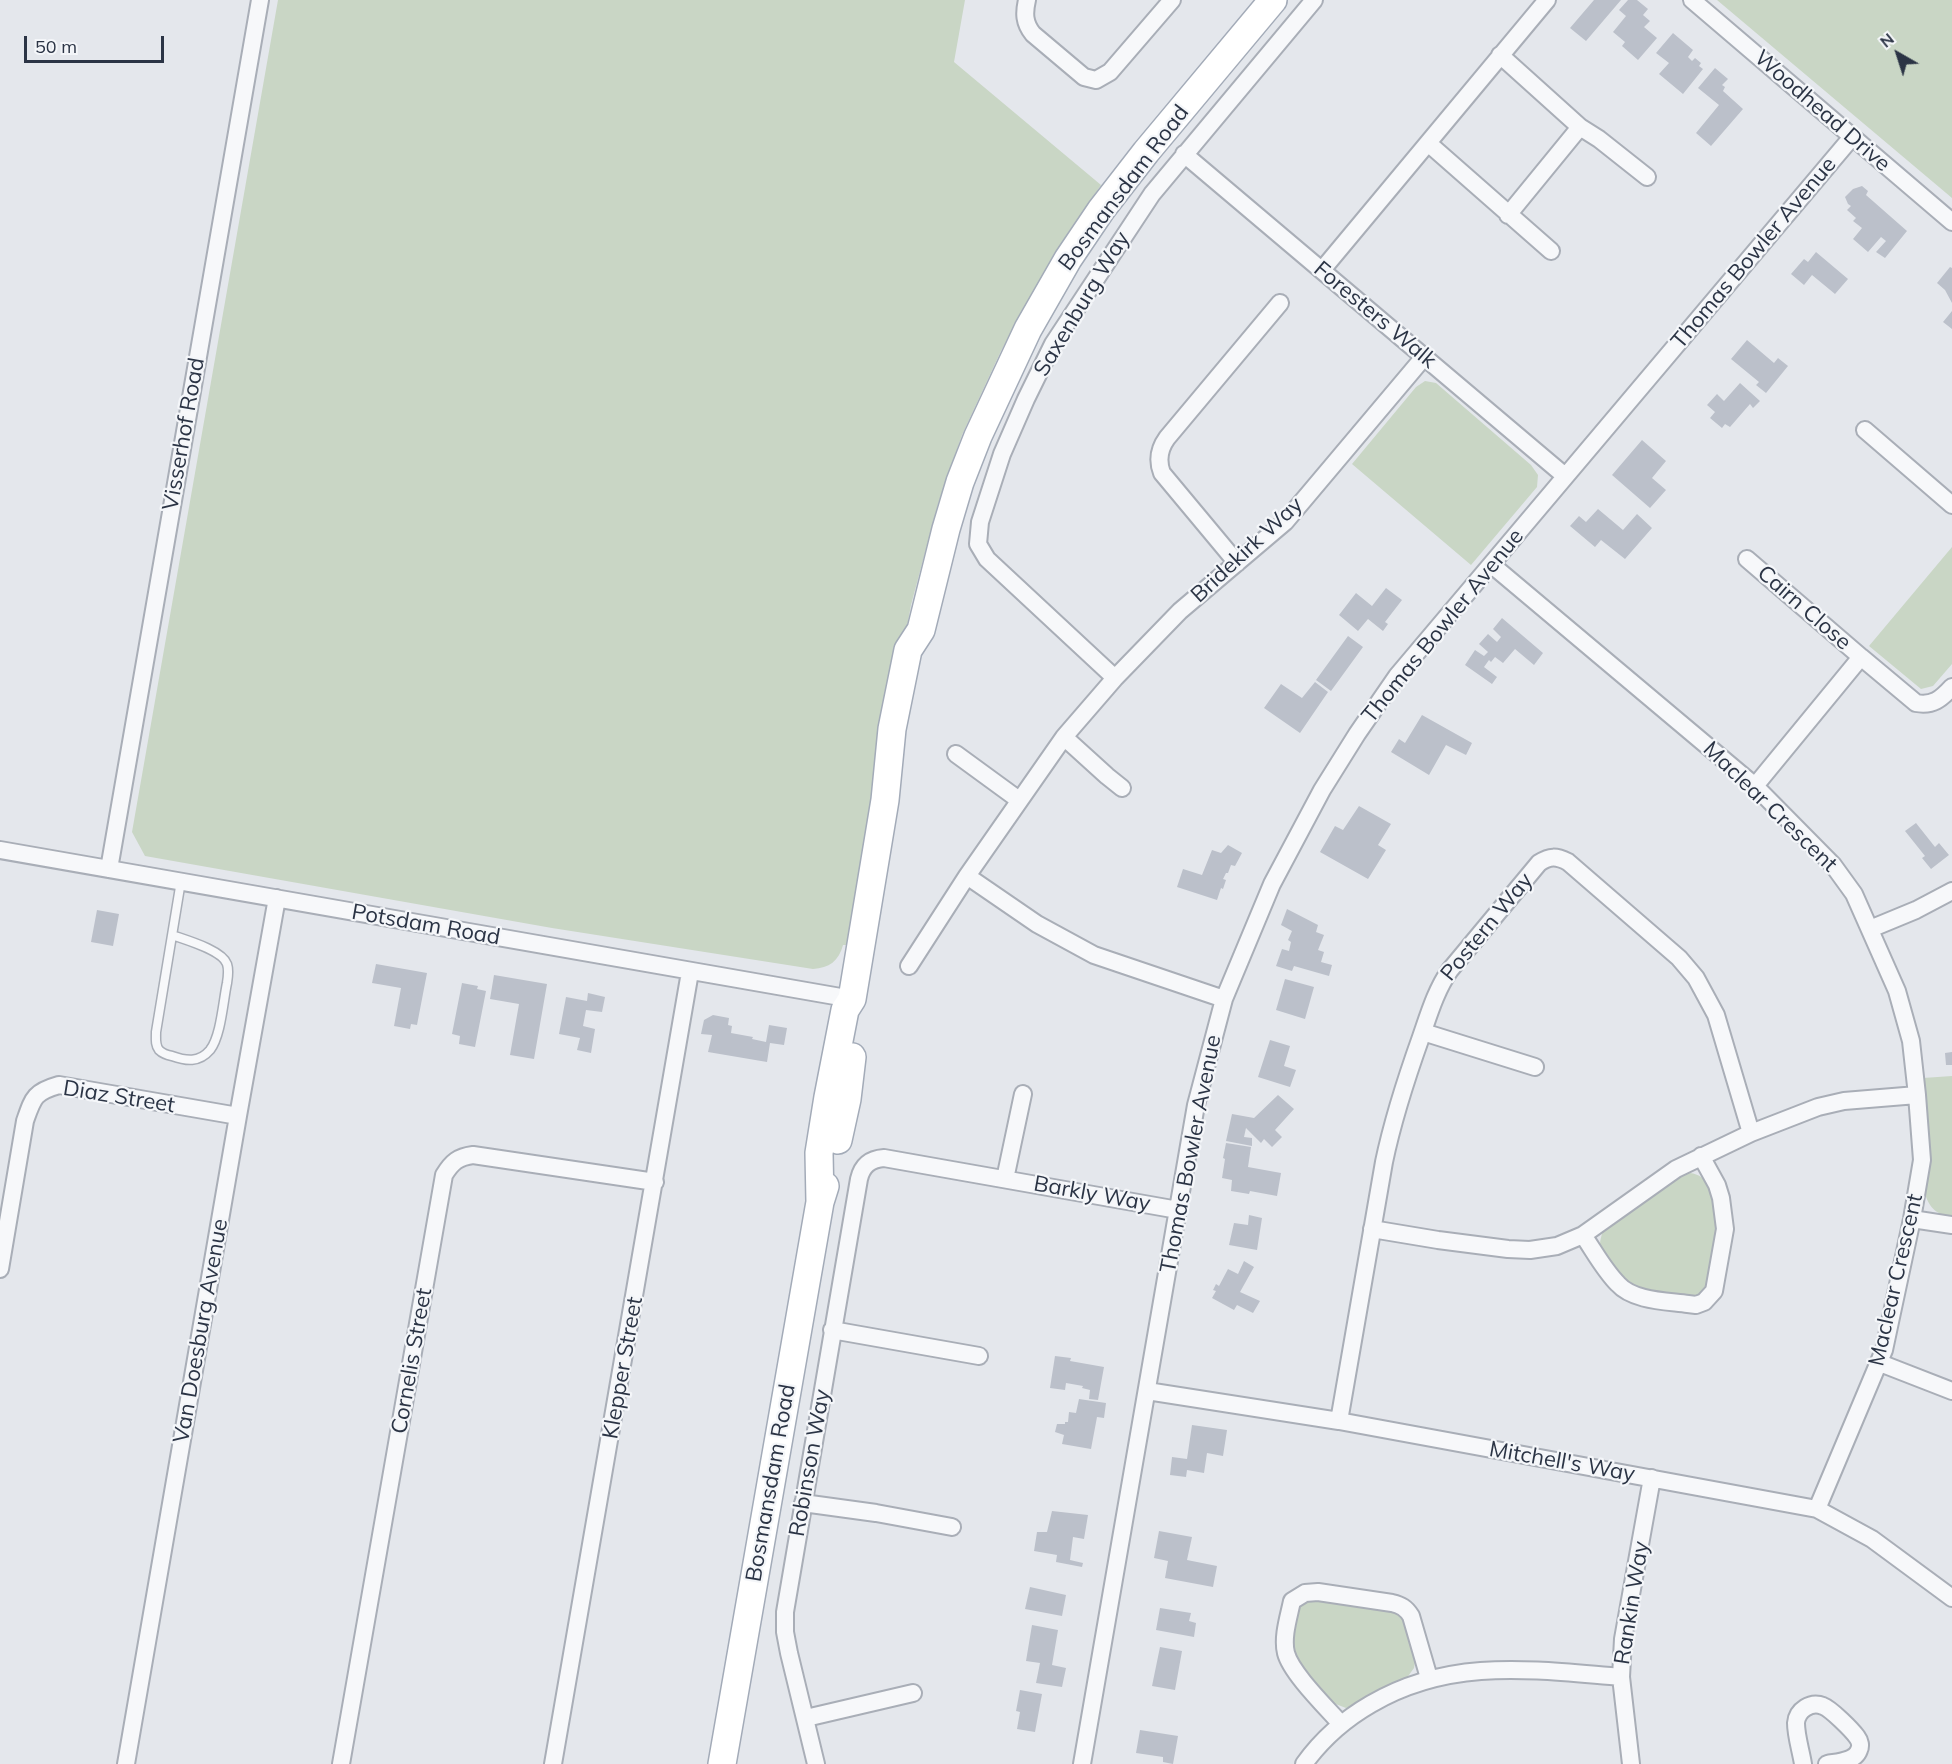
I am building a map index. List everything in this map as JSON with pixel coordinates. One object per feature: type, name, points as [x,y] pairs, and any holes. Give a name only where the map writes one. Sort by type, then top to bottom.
[{"type":"main road","name":"Bosmansdam Road","points":[[722,1764],[820,1202],[835,1152],[847,1099],[856,1022],[852,999],[885,800],[892,729],[908,650],[921,630],[945,529],[960,482],[1002,382],[1028,329],[1068,259],[1101,210],[1146,152],[1273,0]]},
{"type":"street","name":"Visserhof Road","points":[[108,869],[260,0]]},
{"type":"street","points":[[1027,0],[1025,20],[1033,34],[1084,77],[1096,80],[1110,72],[1172,0]]},
{"type":"street","name":"Saxenburg Way","points":[[1115,678],[987,559],[978,544],[980,522],[1002,454],[1053,344],[1152,194],[1314,0]]},
{"type":"street","points":[[1322,270],[1546,0]]},
{"type":"street","name":"Woodhead Drive","points":[[1692,0],[1952,222]]},
{"type":"street","points":[[1500,55],[1581,127],[1647,177]]},
{"type":"street","points":[[1508,214],[1581,127]]},
{"type":"street","name":"Thomas Bowler Avenue","points":[[1082,1764],[1196,1105],[1224,999],[1276,876],[1328,781],[1397,676],[1852,137]]},
{"type":"street","points":[[1428,143],[1551,251]]},
{"type":"street","name":"Foresters Walk","points":[[1185,154],[1565,476]]},
{"type":"street","points":[[1238,563],[1162,473],[1159,455],[1161,446],[1167,438],[1280,303]]},
{"type":"street","name":"Bridekirk Way","points":[[909,966],[967,876],[1064,737],[1115,678],[1180,612],[1285,522],[1424,357]]},
{"type":"street","points":[[1865,430],[1952,504]]},
{"type":"street","name":"Cairn Close","points":[[1747,559],[1916,703],[1925,705],[1935,703],[1943,698],[1952,687]]},
{"type":"street","name":"Maclear Crescent","points":[[1492,565],[1755,786],[1841,875],[1854,894],[1904,1012],[1911,1041],[1922,1160],[1912,1220],[1880,1363],[1817,1509]]},
{"type":"street","points":[[1755,786],[1862,657]]},
{"type":"street","points":[[1064,737],[1122,788]]},
{"type":"street","points":[[956,754],[1019,800]]},
{"type":"street","name":"Potsdam Road","points":[[0,850],[852,999]]},
{"type":"street","name":"Postern Way","points":[[1339,1421],[1392,1126],[1439,985],[1539,863],[1547,858],[1558,857],[1568,862],[1679,958],[1696,978],[1716,1015],[1751,1133]]},
{"type":"street","points":[[967,876],[1037,924],[1094,955],[1224,999]]},
{"type":"street","points":[[1870,929],[1916,910],[1952,891]]},
{"type":"street","name":"Van Doesburg Avenue","points":[[126,1764],[278,898]]},
{"type":"street","name":"Klepper Street","points":[[554,1764],[690,972]]},
{"type":"street","points":[[1423,1032],[1535,1067]]},
{"type":"street","name":"Diaz Street","points":[[0,1269],[25,1121],[32,1102],[43,1090],[59,1085],[238,1116]]},
{"type":"street","name":"Barkly Way","points":[[1005,1179],[1023,1094]]},
{"type":"street","points":[[1372,1229],[1509,1249],[1530,1250],[1557,1246],[1583,1234],[1676,1169],[1751,1133],[1818,1107],[1844,1101],[1917,1095]]},
{"type":"street","name":"Cornelis Street","points":[[341,1764],[444,1175],[452,1163],[462,1157],[473,1155],[655,1182]]},
{"type":"street","points":[[1583,1234],[1618,1285],[1629,1292],[1639,1296],[1688,1304],[1696,1305],[1704,1302],[1714,1290],[1725,1229],[1719,1192],[1701,1156]]},
{"type":"street","name":"Barkly Way","points":[[868,1163],[884,1158],[1178,1210]]},
{"type":"street","name":"Robinson Way","points":[[816,1764],[789,1653],[785,1632],[785,1612],[858,1179],[863,1167],[868,1163]]},
{"type":"street","points":[[1912,1220],[1952,1225]]},
{"type":"street","points":[[832,1330],[979,1356]]},
{"type":"street","points":[[1880,1363],[1952,1391]]},
{"type":"street","name":"Mitchell's Way","points":[[1146,1391],[1339,1421],[1817,1509],[1872,1539],[1952,1598]]},
{"type":"street","name":"Rankin Way","points":[[1631,1764],[1621,1677],[1623,1639],[1652,1478]]},
{"type":"street","points":[[803,1503],[952,1527]]},
{"type":"street","points":[[1341,1724],[1292,1666],[1285,1652],[1285,1637],[1292,1601],[1305,1593],[1318,1592],[1392,1603],[1406,1609],[1412,1616],[1430,1678]]},
{"type":"street","points":[[1304,1764],[1341,1724],[1383,1697],[1430,1678],[1469,1671],[1500,1669],[1621,1677]]},
{"type":"street","points":[[806,1718],[913,1693]]},
{"type":"street","points":[[1803,1764],[1796,1722],[1803,1710],[1816,1705],[1829,1710],[1856,1735],[1860,1744],[1860,1749],[1852,1758],[1827,1764]]},
{"type":"lane","points":[[172,935],[212,950],[222,956],[227,963],[227,983],[215,1042],[202,1058],[192,1061],[164,1054],[158,1049],[156,1042],[172,935],[181,881]]},
{"type":"green space","points":[[278,0],[965,0],[954,62],[1101,185],[1053,256],[1001,351],[962,435],[938,504],[911,605],[849,945],[843,945],[839,955],[832,963],[813,969],[552,928],[145,856],[132,832]]},
{"type":"green space","points":[[1717,0],[1952,0],[1952,198]]},
{"type":"green space","points":[[1425,381],[1436,383],[1531,465],[1538,475],[1537,487],[1471,565],[1352,464],[1416,387]]},
{"type":"green space","points":[[1952,547],[1952,664],[1933,686],[1921,689],[1869,646]]},
{"type":"green space","points":[[1952,1076],[1952,1218],[1935,1210],[1929,1204],[1925,1194],[1923,1078]]},
{"type":"green space","points":[[1690,1173],[1701,1177],[1708,1185],[1717,1222],[1715,1254],[1705,1289],[1696,1295],[1676,1296],[1626,1282],[1601,1247],[1603,1230],[1680,1176]]},
{"type":"green space","points":[[1307,1599],[1397,1612],[1405,1620],[1415,1662],[1414,1668],[1406,1679],[1388,1686],[1355,1706],[1346,1708],[1333,1703],[1294,1660],[1291,1651],[1300,1606]]},
{"type":"building","points":[[1594,0],[1621,0],[1586,41],[1570,28]]},
{"type":"building","points":[[1628,0],[1637,0],[1648,9],[1643,15],[1650,21],[1644,27],[1657,38],[1638,60],[1622,46],[1625,42],[1613,32],[1626,16],[1619,10]]},
{"type":"building","points":[[1673,33],[1693,50],[1688,57],[1692,61],[1695,58],[1701,63],[1699,66],[1703,69],[1683,94],[1659,74],[1669,63],[1656,53]]},
{"type":"building","points":[[1715,68],[1728,79],[1722,85],[1725,87],[1723,91],[1743,109],[1711,146],[1696,133],[1719,105],[1698,88]]},
{"type":"building","points":[[1862,186],[1868,191],[1866,195],[1907,231],[1885,258],[1876,252],[1886,241],[1881,237],[1868,252],[1853,239],[1862,228],[1853,221],[1856,218],[1847,210],[1851,206],[1845,197],[1853,189]]},
{"type":"building","points":[[1816,252],[1848,279],[1835,294],[1812,275],[1804,285],[1791,274],[1804,259],[1808,262]]},
{"type":"building","points":[[1950,267],[1952,268],[1952,303],[1945,290],[1937,283]]},
{"type":"building","points":[[1952,311],[1952,329],[1943,322]]},
{"type":"building","points":[[1747,340],[1774,363],[1778,358],[1788,366],[1766,393],[1756,385],[1759,382],[1731,359]]},
{"type":"building","points":[[1740,383],[1760,401],[1753,408],[1750,404],[1730,427],[1725,424],[1722,428],[1710,418],[1715,412],[1707,405],[1717,394],[1724,401]]},
{"type":"building","points":[[1642,440],[1666,461],[1652,478],[1666,490],[1650,508],[1612,475]]},
{"type":"building","points":[[1598,509],[1623,530],[1637,514],[1652,528],[1625,559],[1601,540],[1595,547],[1570,526],[1579,516],[1586,522]]},
{"type":"building","points":[[1386,588],[1402,600],[1385,622],[1388,624],[1383,631],[1368,619],[1358,631],[1339,615],[1356,593],[1372,606]]},
{"type":"building","points":[[1502,618],[1543,653],[1534,665],[1515,649],[1503,663],[1495,657],[1491,662],[1489,660],[1484,667],[1497,677],[1492,684],[1465,665],[1475,650],[1484,656],[1488,652],[1479,644],[1488,634],[1497,642],[1501,637],[1493,629]]},
{"type":"building","points":[[1348,636],[1363,647],[1331,691],[1316,680]]},
{"type":"building","points":[[1315,682],[1328,692],[1300,733],[1264,708],[1281,684],[1302,698]]},
{"type":"building","points":[[1422,715],[1472,743],[1466,755],[1446,745],[1429,775],[1391,752],[1399,739],[1405,743]]},
{"type":"building","points":[[1359,806],[1391,824],[1378,845],[1386,850],[1368,879],[1320,852],[1335,826],[1343,830]]},
{"type":"building","points":[[1916,823],[1935,847],[1939,843],[1949,855],[1931,869],[1922,858],[1925,856],[1905,831]]},
{"type":"building","points":[[1228,845],[1242,853],[1235,866],[1231,865],[1226,873],[1223,879],[1226,880],[1223,889],[1221,888],[1217,900],[1177,887],[1183,869],[1202,875],[1212,850],[1221,853]]},
{"type":"building","points":[[1287,909],[1318,925],[1316,932],[1324,935],[1318,950],[1324,952],[1321,962],[1332,965],[1329,976],[1294,966],[1292,971],[1276,966],[1282,949],[1289,951],[1291,942],[1288,940],[1292,931],[1281,925]]},
{"type":"building","points":[[97,910],[119,914],[113,946],[91,942]]},
{"type":"building","points":[[376,964],[427,973],[417,1025],[411,1024],[410,1029],[394,1026],[401,988],[372,983]]},
{"type":"building","points":[[494,975],[547,984],[534,1059],[510,1055],[519,1004],[490,999]]},
{"type":"building","points":[[1285,979],[1314,987],[1305,1019],[1276,1010]]},
{"type":"building","points":[[462,983],[478,986],[477,989],[486,991],[475,1047],[459,1044],[460,1036],[452,1034]]},
{"type":"building","points":[[588,993],[605,997],[602,1012],[586,1010],[583,1026],[595,1029],[591,1053],[577,1050],[580,1038],[559,1034],[566,997],[587,1001]]},
{"type":"building","points":[[713,1015],[729,1018],[728,1025],[732,1026],[731,1033],[766,1042],[769,1025],[787,1028],[784,1045],[770,1043],[767,1062],[708,1052],[712,1035],[701,1034],[704,1020]]},
{"type":"building","points":[[1270,1040],[1290,1046],[1284,1066],[1296,1070],[1290,1087],[1258,1077]]},
{"type":"building","points":[[1952,1052],[1952,1065],[1946,1065],[1945,1053]]},
{"type":"building","points":[[1278,1095],[1294,1109],[1275,1130],[1282,1137],[1272,1147],[1264,1139],[1261,1143],[1246,1128],[1244,1137],[1252,1138],[1252,1146],[1226,1141],[1232,1114],[1254,1118]]},
{"type":"building","points":[[1226,1143],[1251,1147],[1248,1167],[1281,1173],[1277,1196],[1250,1191],[1249,1194],[1231,1191],[1232,1180],[1222,1178]]},
{"type":"building","points":[[1249,1215],[1262,1218],[1257,1250],[1229,1245],[1234,1223],[1248,1225]]},
{"type":"building","points":[[1244,1261],[1254,1267],[1240,1292],[1260,1301],[1253,1313],[1237,1305],[1234,1310],[1212,1298],[1216,1291],[1213,1290],[1216,1284],[1219,1286],[1228,1269],[1238,1274]]},
{"type":"building","points":[[1055,1356],[1104,1367],[1098,1400],[1089,1399],[1090,1390],[1082,1388],[1083,1386],[1066,1383],[1065,1390],[1050,1388]]},
{"type":"building","points":[[1079,1399],[1106,1403],[1104,1418],[1097,1417],[1091,1449],[1062,1444],[1064,1435],[1055,1432],[1057,1424],[1068,1422],[1069,1412],[1076,1413]]},
{"type":"building","points":[[1192,1425],[1227,1430],[1223,1456],[1207,1453],[1204,1473],[1187,1470],[1186,1477],[1170,1475],[1172,1457],[1187,1459]]},
{"type":"building","points":[[1052,1511],[1088,1515],[1084,1539],[1073,1537],[1070,1560],[1083,1563],[1082,1567],[1056,1562],[1057,1555],[1034,1551],[1037,1532],[1047,1532]]},
{"type":"building","points":[[1159,1531],[1192,1537],[1187,1560],[1217,1566],[1213,1587],[1165,1578],[1168,1561],[1154,1558]]},
{"type":"building","points":[[1030,1587],[1066,1595],[1062,1616],[1025,1609]]},
{"type":"building","points":[[1160,1608],[1191,1613],[1189,1621],[1196,1623],[1194,1637],[1156,1630]]},
{"type":"building","points":[[1032,1625],[1058,1630],[1052,1665],[1066,1668],[1062,1687],[1036,1683],[1040,1663],[1026,1661]]},
{"type":"building","points":[[1160,1647],[1182,1651],[1175,1690],[1152,1686]]},
{"type":"building","points":[[1020,1690],[1042,1694],[1035,1732],[1017,1729],[1020,1712],[1016,1711]]},
{"type":"building","points":[[1140,1730],[1178,1736],[1173,1764],[1163,1762],[1163,1757],[1136,1753]]}]
